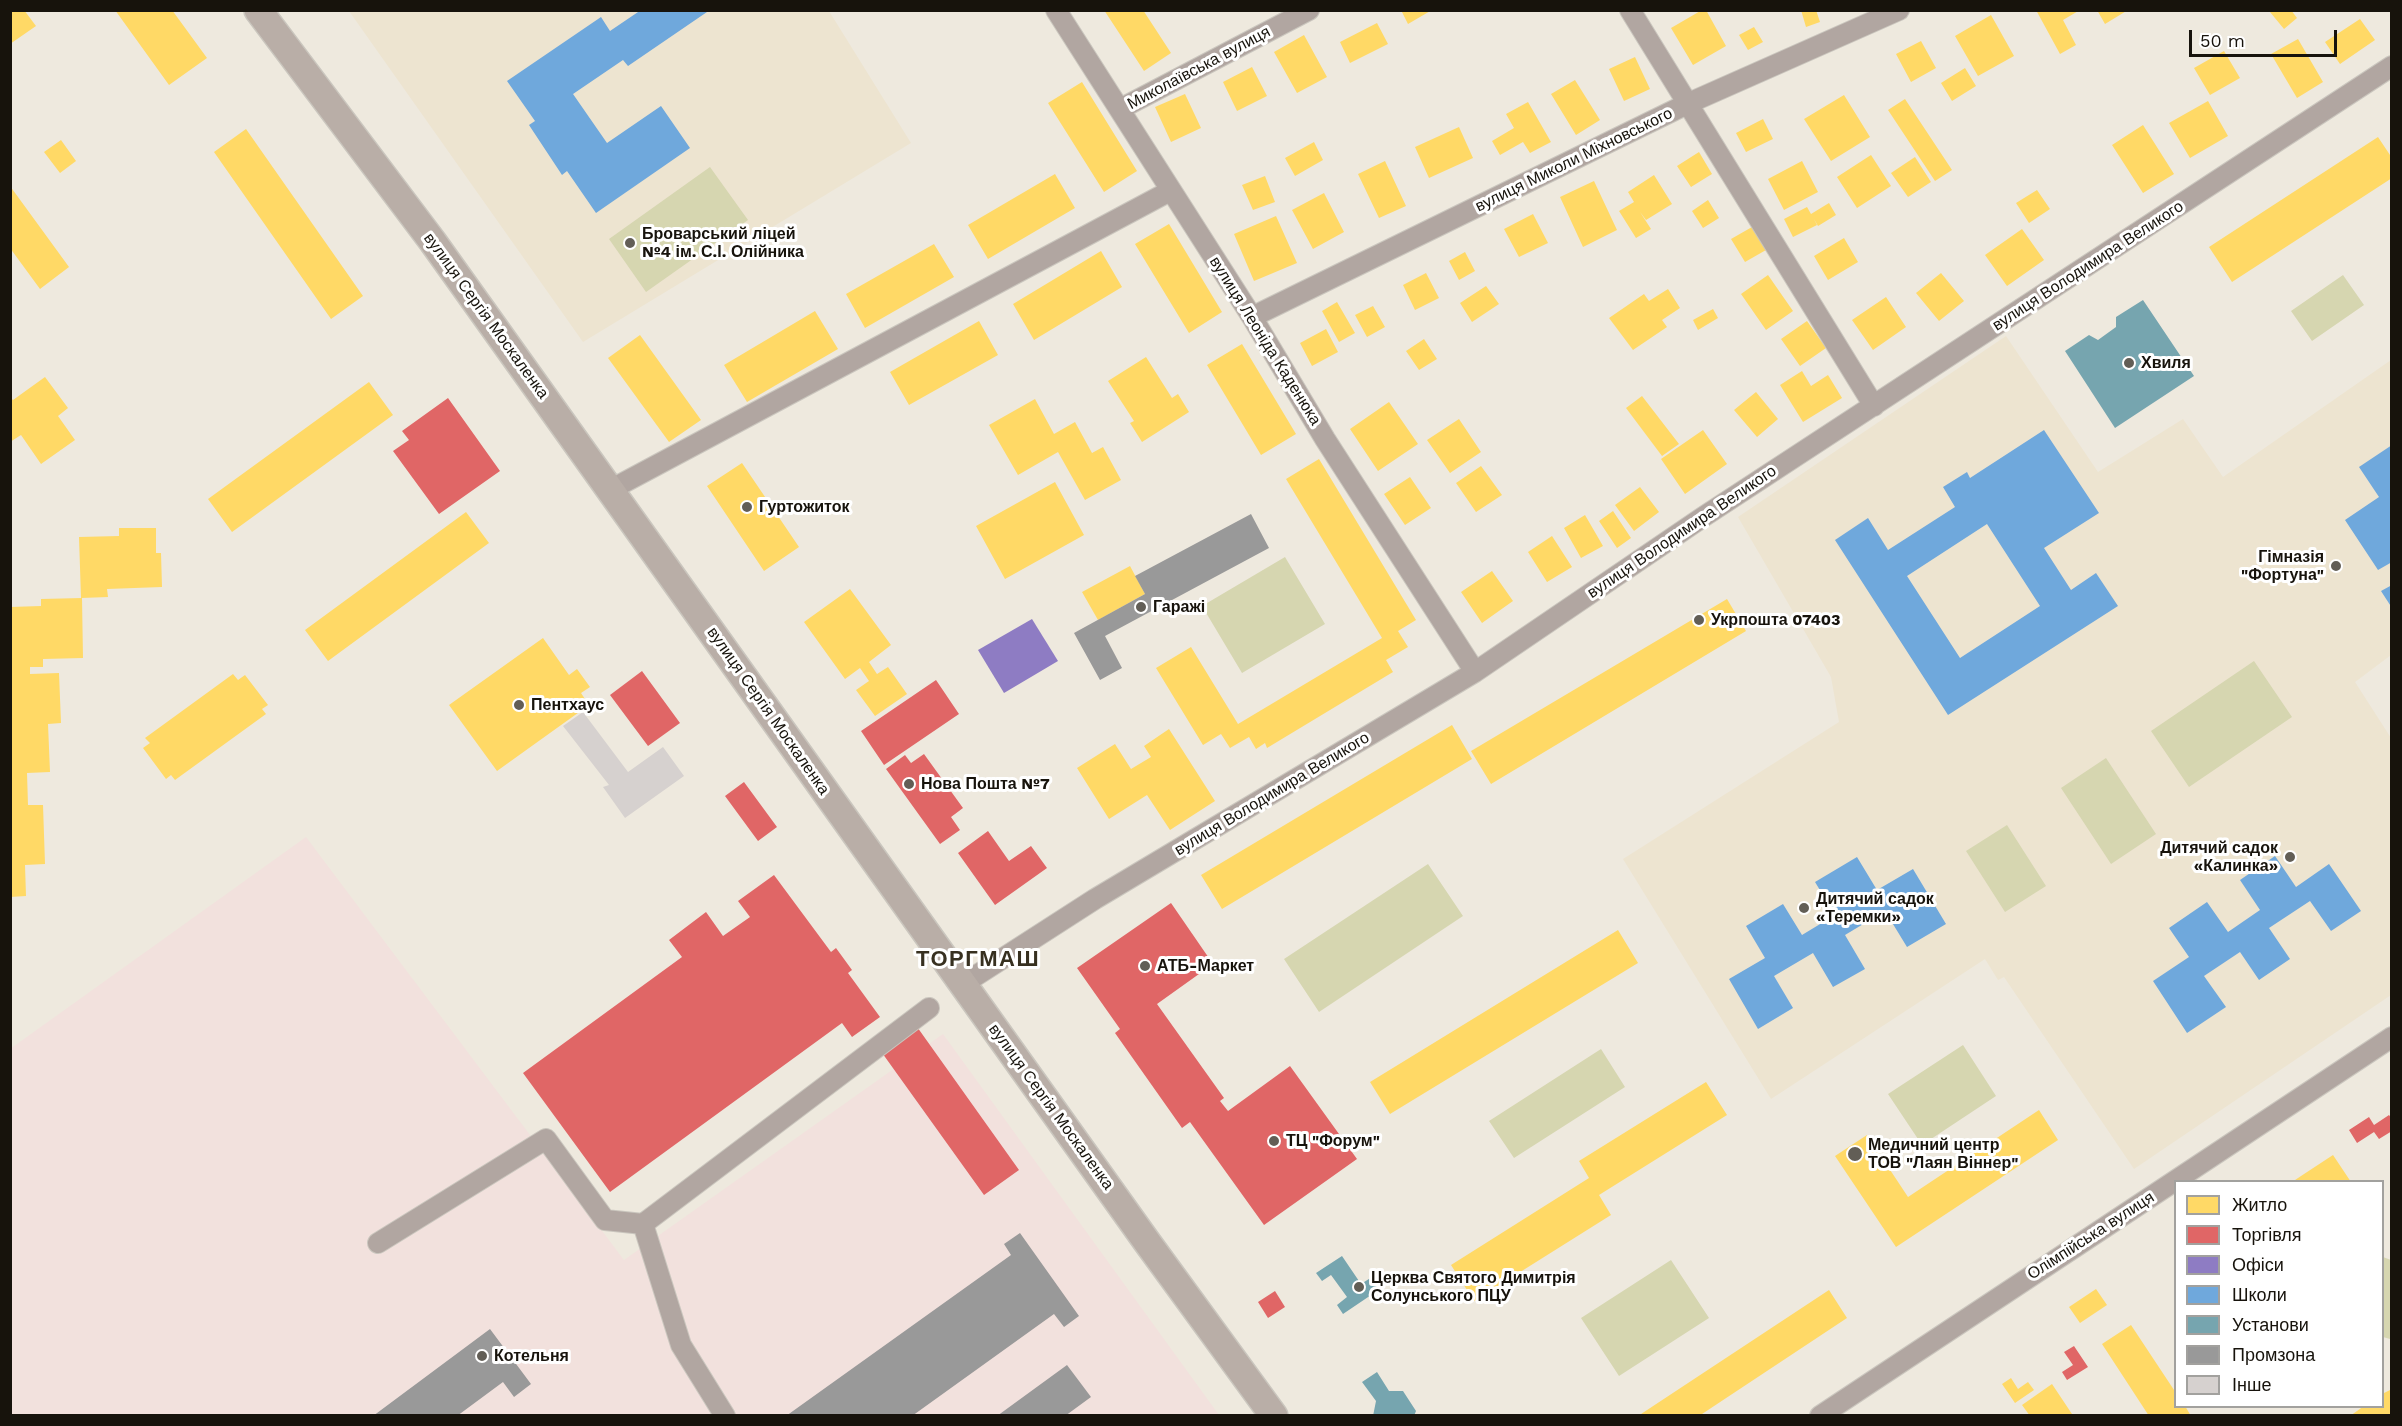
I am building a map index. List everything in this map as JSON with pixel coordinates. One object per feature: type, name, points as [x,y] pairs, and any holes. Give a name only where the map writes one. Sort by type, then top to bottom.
[{"type":"main road","name":"вулиця Сергія Москаленка","points":[[258,10],[433,242],[1274,1416]]},
{"type":"street","name":"вулиця Леоніда Каденюка","points":[[1056,10],[1252,317],[1325,439],[1474,672]]},
{"type":"street","name":"Миколаївська вулиця","points":[[1120,109],[1309,10]]},
{"type":"street","points":[[1630,10],[1874,406]]},
{"type":"street","name":"вулиця Миколи Міхновського","points":[[1252,317],[1689,103],[1899,10]]},
{"type":"street","name":"вулиця Володимира Великого","points":[[963,984],[1095,899],[1474,672],[1703,517],[2391,66]]},
{"type":"street","points":[[610,490],[1170,191]]},
{"type":"street","points":[[378,1243],[546,1139],[605,1220],[643,1224],[929,1008]]},
{"type":"street","name":"Олімпійська вулиця","points":[[2176,1180],[2391,1037]]},
{"type":"street","name":"Олімпійська вулиця","points":[[1820,1416],[2174,1181]]},
{"type":"street","points":[[643,1224],[681,1345],[725,1416]]},
{"type":"shaded area","name":"Броварський ліцей №4 ім. С.І. Олійника","points":[[349,11],[829,11],[911,143],[583,342]]},
{"type":"shaded area","points":[[2006,336],[2098,472],[2183,419],[2223,477],[2391,360],[2391,655],[2355,682],[2391,738],[2391,995],[2134,1169],[2004,977],[1998,980],[1985,959],[1771,1099],[1623,859],[1839,722],[1831,677],[1738,517]]},
{"type":"shaded area","points":[[306,837],[624,1260],[943,1034],[1219,1415],[11,1415],[10,1049]]},
{"type":"green space","points":[[710,167],[748,220],[646,292],[609,239]]},
{"type":"green space","points":[[2343,275],[2364,305],[2312,341],[2291,311]]},
{"type":"green space","points":[[1285,557],[1325,624],[1242,673],[1202,606]]},
{"type":"green space","points":[[2254,661],[2292,717],[2189,787],[2151,731]]},
{"type":"green space","points":[[2106,758],[2156,834],[2111,864],[2061,788]]},
{"type":"green space","points":[[2007,825],[2046,886],[2005,912],[1966,851]]},
{"type":"green space","points":[[1428,864],[1463,916],[1319,1012],[1284,959]]},
{"type":"green space","points":[[1963,1045],[1996,1096],[1922,1145],[1888,1094]]},
{"type":"green space","points":[[1601,1049],[1625,1087],[1514,1158],[1489,1121]]},
{"type":"green space","points":[[2384,1257],[2391,1260],[2390,1339],[2384,1337]]},
{"type":"green space","points":[[1671,1260],[1709,1318],[1619,1376],[1581,1318]]},
{"type":"building: Житло","points":[[10,10],[24,10],[36,26],[10,44]]},
{"type":"building: Житло","points":[[115,10],[172,10],[207,58],[169,85]]},
{"type":"building: Житло","points":[[1104,10],[1143,10],[1171,53],[1144,71]]},
{"type":"building: Житло","points":[[1401,10],[1432,10],[1408,24]]},
{"type":"building: Житло","points":[[1702,10],[1706,10],[1726,46],[1693,65],[1671,28]]},
{"type":"building: Житло","points":[[1801,10],[1816,10],[1820,22],[1806,27]]},
{"type":"building: Житло","points":[[2036,10],[2080,10],[2063,20],[2076,45],[2060,54]]},
{"type":"building: Житло","points":[[2097,10],[2128,10],[2105,24]]},
{"type":"building: Житло","points":[[2272,10],[2291,10],[2297,18],[2284,29],[2270,12]]},
{"type":"building: Житло","points":[[1991,15],[2014,56],[1978,76],[1955,36]]},
{"type":"building: Житло","points":[[2360,19],[2375,40],[2340,64],[2325,42]]},
{"type":"building: Житло","points":[[1377,23],[1388,44],[1350,63],[1340,42]]},
{"type":"building: Житло","points":[[1754,27],[1763,42],[1748,50],[1739,35]]},
{"type":"building: Житло","points":[[1304,35],[1327,77],[1297,93],[1274,52]]},
{"type":"building: Житло","points":[[2298,39],[2323,82],[2297,98],[2271,54]]},
{"type":"building: Житло","points":[[1921,41],[1936,68],[1911,82],[1896,54]]},
{"type":"building: Житло","points":[[2224,51],[2240,78],[2210,95],[2194,68]]},
{"type":"building: Житло","points":[[1635,57],[1650,89],[1624,101],[1609,69]]},
{"type":"building: Житло","points":[[1252,67],[1267,96],[1237,111],[1223,82]]},
{"type":"building: Житло","points":[[1965,68],[1976,86],[1952,101],[1941,83]]},
{"type":"building: Житло","points":[[1575,80],[1600,120],[1576,135],[1551,94]]},
{"type":"building: Житло","points":[[1082,82],[1137,171],[1104,192],[1048,103]]},
{"type":"building: Житло","points":[[1185,94],[1201,128],[1171,142],[1155,107]]},
{"type":"building: Житло","points":[[1844,95],[1870,137],[1831,161],[1804,119]]},
{"type":"building: Житло","points":[[1905,99],[1952,170],[1935,181],[1888,110]]},
{"type":"building: Житло","points":[[2208,101],[2228,136],[2190,158],[2169,123]]},
{"type":"building: Житло","points":[[1528,102],[1551,142],[1530,153],[1523,142],[1500,155],[1492,141],[1514,128],[1506,114]]},
{"type":"building: Житло","points":[[1763,119],[1773,139],[1746,152],[1736,133]]},
{"type":"building: Житло","points":[[2143,125],[2174,174],[2143,193],[2112,145]]},
{"type":"building: Житло","points":[[1459,127],[1473,158],[1429,178],[1415,147]]},
{"type":"building: Житло","points":[[246,129],[363,296],[331,319],[214,152]]},
{"type":"building: Житло","points":[[2378,137],[2392,158],[2392,178],[2232,282],[2209,247]]},
{"type":"building: Житло","points":[[61,140],[76,161],[60,173],[44,152]]},
{"type":"building: Житло","points":[[1314,142],[1323,160],[1295,176],[1285,158]]},
{"type":"building: Житло","points":[[1699,152],[1712,174],[1691,187],[1677,166]]},
{"type":"building: Житло","points":[[1871,155],[1891,186],[1857,208],[1837,177]]},
{"type":"building: Житло","points":[[1915,157],[1931,182],[1908,197],[1891,173]]},
{"type":"building: Житло","points":[[1385,161],[1406,206],[1379,218],[1358,174]]},
{"type":"building: Житло","points":[[1802,161],[1818,192],[1784,210],[1768,179]]},
{"type":"building: Житло","points":[[1055,174],[1075,208],[988,259],[968,225]]},
{"type":"building: Житло","points":[[1654,175],[1672,204],[1646,220],[1640,212],[1651,229],[1636,238],[1619,211],[1634,202],[1628,192]]},
{"type":"building: Житло","points":[[1265,176],[1275,202],[1253,210],[1242,185]]},
{"type":"building: Житло","points":[[1594,181],[1617,230],[1583,247],[1560,197]]},
{"type":"building: Житло","points":[[10,186],[69,267],[40,289],[10,248]]},
{"type":"building: Житло","points":[[2037,190],[2050,209],[2029,223],[2016,203]]},
{"type":"building: Житло","points":[[1324,193],[1344,232],[1313,249],[1292,210]]},
{"type":"building: Житло","points":[[1708,200],[1719,218],[1703,228],[1692,211]]},
{"type":"building: Житло","points":[[1829,203],[1836,215],[1818,226],[1814,219],[1817,225],[1793,237],[1784,219],[1807,207],[1811,214]]},
{"type":"building: Житло","points":[[1533,214],[1548,243],[1519,257],[1504,229]]},
{"type":"building: Житло","points":[[1276,216],[1297,263],[1254,281],[1234,234]]},
{"type":"building: Житло","points":[[1169,224],[1222,312],[1189,333],[1135,244]]},
{"type":"building: Житло","points":[[1752,227],[1766,250],[1745,262],[1731,239]]},
{"type":"building: Житло","points":[[2022,229],[2044,260],[2007,286],[1985,255]]},
{"type":"building: Житло","points":[[1844,238],[1858,262],[1828,280],[1814,256]]},
{"type":"building: Житло","points":[[934,244],[954,277],[865,328],[846,294]]},
{"type":"building: Житло","points":[[1101,251],[1122,287],[1034,340],[1013,304]]},
{"type":"building: Житло","points":[[1465,252],[1475,271],[1459,280],[1449,261]]},
{"type":"building: Житло","points":[[1426,273],[1439,298],[1415,310],[1403,285]]},
{"type":"building: Житло","points":[[1941,273],[1964,301],[1939,321],[1916,293]]},
{"type":"building: Житло","points":[[1768,275],[1793,311],[1766,330],[1741,294]]},
{"type":"building: Житло","points":[[1486,286],[1499,304],[1472,322],[1460,303]]},
{"type":"building: Житло","points":[[1668,289],[1680,308],[1662,320],[1667,327],[1633,350],[1609,318],[1644,294],[1649,301]]},
{"type":"building: Житло","points":[[1886,297],[1906,327],[1873,350],[1852,320]]},
{"type":"building: Житло","points":[[1337,302],[1355,333],[1339,342],[1322,311]]},
{"type":"building: Житло","points":[[1373,306],[1385,327],[1367,337],[1355,315]]},
{"type":"building: Житло","points":[[1713,309],[1718,318],[1698,330],[1693,320]]},
{"type":"building: Житло","points":[[815,311],[838,349],[747,402],[724,365]]},
{"type":"building: Житло","points":[[979,321],[998,355],[909,405],[890,372]]},
{"type":"building: Житло","points":[[1807,321],[1826,348],[1800,366],[1781,339]]},
{"type":"building: Житло","points":[[1326,329],[1338,352],[1312,366],[1300,343]]},
{"type":"building: Житло","points":[[640,335],[701,420],[669,442],[608,358]]},
{"type":"building: Житло","points":[[1424,339],[1437,359],[1419,370],[1406,351]]},
{"type":"building: Житло","points":[[1242,344],[1296,434],[1261,455],[1207,365]]},
{"type":"building: Житло","points":[[1146,357],[1172,398],[1178,394],[1189,412],[1142,442],[1130,423],[1134,421],[1108,381]]},
{"type":"building: Житло","points":[[1802,371],[1811,386],[1828,375],[1842,398],[1803,422],[1780,385]]},
{"type":"building: Житло","points":[[45,377],[68,408],[58,416],[75,440],[41,464],[21,435],[10,442],[10,397],[13,400]]},
{"type":"building: Житло","points":[[369,382],[393,415],[232,532],[208,499]]},
{"type":"building: Житло","points":[[1756,392],[1778,419],[1757,437],[1734,410]]},
{"type":"building: Житло","points":[[1642,396],[1679,444],[1662,456],[1626,408]]},
{"type":"building: Житло","points":[[1035,399],[1054,434],[1075,422],[1092,453],[1103,447],[1121,480],[1085,500],[1058,452],[1018,475],[989,425]]},
{"type":"building: Житло","points":[[1389,402],[1418,444],[1378,471],[1350,429]]},
{"type":"building: Житло","points":[[1459,419],[1481,452],[1450,473],[1427,440]]},
{"type":"building: Житло","points":[[1703,430],[1727,464],[1685,494],[1661,459]]},
{"type":"building: Житло","points":[[1319,459],[1416,620],[1398,631],[1408,647],[1386,660],[1393,672],[1267,748],[1265,743],[1256,749],[1249,737],[1230,748],[1221,734],[1203,745],[1156,668],[1191,647],[1238,724],[1382,638],[1286,479]]},
{"type":"building: Житло","name":"Гуртожиток","points":[[742,463],[799,547],[764,571],[707,486]]},
{"type":"building: Житло","points":[[1481,466],[1502,495],[1476,512],[1456,483]]},
{"type":"building: Житло","points":[[1410,477],[1431,508],[1405,525],[1384,494]]},
{"type":"building: Житло","points":[[1055,482],[1084,535],[1005,579],[976,526]]},
{"type":"building: Житло","points":[[1640,487],[1659,512],[1634,531],[1615,505]]},
{"type":"building: Житло","points":[[1613,511],[1631,538],[1617,548],[1599,521]]},
{"type":"building: Житло","points":[[466,512],[489,543],[328,661],[305,630]]},
{"type":"building: Житло","points":[[1585,515],[1603,546],[1581,558],[1564,528]]},
{"type":"building: Житло","points":[[119,528],[156,528],[156,553],[161,553],[162,587],[107,589],[108,597],[81,598],[79,537],[119,536]]},
{"type":"building: Житло","points":[[1552,536],[1572,567],[1547,582],[1528,552]]},
{"type":"building: Житло","points":[[1130,566],[1145,594],[1098,620],[1082,592]]},
{"type":"building: Житло","points":[[1492,571],[1513,601],[1482,623],[1461,592]]},
{"type":"building: Житло","points":[[850,589],[891,645],[869,662],[877,674],[888,667],[907,694],[875,716],[856,690],[869,681],[860,668],[845,679],[804,622]]},
{"type":"building: Житло","points":[[82,598],[83,658],[43,659],[43,667],[30,667],[30,674],[59,673],[61,723],[48,724],[50,772],[27,773],[28,805],[43,805],[45,864],[25,865],[26,896],[10,897],[10,607],[41,606],[41,599]]},
{"type":"building: Житло","points":[[1727,599],[1746,631],[1491,784],[1471,751]]},
{"type":"building: Житло","name":"Пентхаус","points":[[543,638],[569,675],[577,669],[590,687],[581,693],[589,705],[497,771],[449,705]]},
{"type":"building: Житло","points":[[233,674],[238,680],[245,675],[268,705],[262,709],[266,714],[175,780],[171,775],[166,779],[143,748],[150,743],[145,738]]},
{"type":"building: Житло","points":[[1452,725],[1472,759],[1222,909],[1201,875]]},
{"type":"building: Житло","points":[[1169,729],[1215,801],[1170,830],[1147,795],[1109,819],[1077,768],[1115,744],[1131,769],[1151,757],[1144,746]]},
{"type":"building: Житло","points":[[1618,930],[1638,963],[1390,1114],[1370,1082]]},
{"type":"building: Житло","points":[[1706,1082],[1727,1115],[1599,1195],[1611,1215],[1474,1301],[1451,1265],[1589,1178],[1579,1161]]},
{"type":"building: Житло","points":[[2039,1110],[2058,1140],[1896,1247],[1835,1156],[1867,1135],[1908,1197]]},
{"type":"building: Житло","points":[[2333,1155],[2350,1180],[2295,1180]]},
{"type":"building: Житло","points":[[2096,1289],[2107,1305],[2080,1323],[2069,1307]]},
{"type":"building: Житло","points":[[1829,1290],[1847,1318],[1699,1416],[1638,1416]]},
{"type":"building: Житло","points":[[2131,1325],[2174,1390],[2174,1408],[2186,1408],[2191,1416],[2149,1416],[2102,1344]]},
{"type":"building: Житло","points":[[2011,1378],[2018,1389],[2028,1382],[2034,1390],[2015,1403],[2002,1384]]},
{"type":"building: Житло","points":[[2052,1384],[2072,1414],[2069,1416],[2030,1416],[2022,1405]]},
{"type":"building: Житло","points":[[2392,1389],[2392,1416],[2350,1416],[2361,1408],[2384,1408],[2384,1393]]},
{"type":"building: Торгівля","points":[[448,398],[500,471],[439,514],[393,451],[409,440],[402,431]]},
{"type":"building: Торгівля","points":[[642,671],[680,723],[648,746],[610,695]]},
{"type":"building: Торгівля","points":[[936,680],[959,714],[884,765],[861,731]]},
{"type":"building: Торгівля","points":[[924,754],[963,808],[951,817],[960,830],[940,844],[886,769],[905,755],[911,763]]},
{"type":"building: Торгівля","points":[[744,782],[777,827],[758,841],[725,796]]},
{"type":"building: Торгівля","points":[[988,831],[1009,861],[1031,846],[1047,868],[995,905],[958,853]]},
{"type":"building: Торгівля","points":[[774,875],[831,952],[836,948],[852,970],[848,973],[880,1017],[852,1037],[842,1023],[610,1192],[523,1073],[682,957],[669,940],[706,912],[723,936],[750,917],[738,901]]},
{"type":"building: Торгівля","points":[[1171,903],[1213,964],[1157,1004],[1224,1098],[1220,1101],[1228,1111],[1290,1066],[1357,1159],[1264,1225],[1190,1122],[1182,1128],[1115,1033],[1120,1029],[1077,968]]},
{"type":"building: Торгівля","points":[[915,1024],[1019,1170],[984,1195],[880,1050]]},
{"type":"building: Торгівля","points":[[2389,1115],[2392,1119],[2392,1131],[2379,1139],[2374,1132],[2357,1143],[2349,1130],[2369,1117],[2374,1125]]},
{"type":"building: Торгівля","points":[[1275,1291],[1285,1307],[1268,1318],[1258,1302]]},
{"type":"building: Торгівля","points":[[2074,1346],[2088,1367],[2067,1380],[2062,1372],[2073,1365],[2064,1352]]},
{"type":"building: Офіси","points":[[1032,619],[1058,661],[1004,693],[978,650]]},
{"type":"building: Школи","points":[[641,10],[706,10],[707,12],[628,66],[623,60],[573,94],[607,143],[661,106],[690,148],[596,213],[567,171],[562,175],[529,125],[535,121],[507,81],[601,17],[610,31]]},
{"type":"building: Школи","points":[[2044,430],[2099,513],[2044,548],[2071,590],[2096,573],[2118,606],[1948,715],[1835,540],[1868,518],[1888,550],[1955,507],[1943,487],[1967,472],[1970,478]],"holes":[[[1987,524],[2040,606],[1960,658],[1907,576]]]},
{"type":"building: Школи","points":[[2392,445],[2392,562],[2378,570],[2345,520],[2379,497],[2359,467]]},
{"type":"building: Школи","points":[[2392,585],[2392,608],[2381,591]]},
{"type":"building: Школи","points":[[2275,856],[2296,887],[2329,864],[2361,911],[2331,931],[2310,901],[2269,928],[2290,959],[2259,980],[2240,952],[2204,976],[2226,1007],[2187,1033],[2153,981],[2189,957],[2169,928],[2207,902],[2228,932],[2260,910],[2240,880]]},
{"type":"building: Школи","points":[[1857,857],[1877,890],[1913,869],[1946,924],[1907,947],[1885,911],[1845,935],[1865,969],[1833,987],[1813,953],[1774,976],[1793,1008],[1758,1029],[1729,979],[1765,958],[1746,926],[1783,904],[1802,935],[1835,915],[1815,882]]},
{"type":"building: Установи","name":"Хвиля","points":[[2143,300],[2194,376],[2115,428],[2065,351],[2089,335],[2098,340],[2116,327],[2116,317]]},
{"type":"building: Установи","name":"Церква Святого Димитрія Солунського ПЦУ","points":[[1342,1256],[1361,1284],[1372,1277],[1380,1289],[1343,1314],[1337,1305],[1347,1297],[1331,1275],[1322,1281],[1316,1273]]},
{"type":"building: Установи","points":[[1377,1372],[1389,1391],[1403,1391],[1416,1411],[1414,1416],[1373,1416],[1376,1401],[1362,1382]]},
{"type":"building: Промзона","name":"Гаражі","points":[[1251,514],[1269,548],[1105,636],[1122,668],[1100,680],[1074,633],[1145,594],[1135,576]]},
{"type":"building: Промзона","points":[[1020,1233],[1079,1316],[1064,1327],[1054,1314],[912,1416],[786,1416],[1011,1255],[1004,1244]]},
{"type":"building: Промзона","name":"Котельня","points":[[490,1329],[531,1384],[514,1397],[503,1382],[457,1416],[373,1416]]},
{"type":"building: Промзона","points":[[1067,1365],[1091,1397],[1065,1416],[997,1416]]},
{"type":"building: Інше","points":[[583,712],[628,772],[663,747],[684,776],[625,818],[603,787],[609,785],[563,726]]},
{"type":"place","name":"Броварський ліцей №4 ім. С.І. Олійника","points":[[630,243]]},
{"type":"place","name":"Хвиля","points":[[2129,363]]},
{"type":"place","name":"Гуртожиток","points":[[747,507]]},
{"type":"place","name":"Гімназія \"Фортуна\"","points":[[2336,566]]},
{"type":"place","name":"Гаражі","points":[[1141,607]]},
{"type":"place","name":"Укрпошта 07403","points":[[1699,620]]},
{"type":"place","name":"Пентхаус","points":[[519,705]]},
{"type":"place","name":"Нова Пошта №7","points":[[909,784]]},
{"type":"place","name":"Дитячий садок «Калинка»","points":[[2290,857]]},
{"type":"place","name":"Дитячий садок «Теремки»","points":[[1804,908]]},
{"type":"place","name":"АТБ-Маркет","points":[[1145,966]]},
{"type":"place","name":"ТЦ \"Форум\"","points":[[1274,1141]]},
{"type":"place","name":"Медичний центр ТОВ \"Лаян Віннер\"","points":[[1855,1154]]},
{"type":"place","name":"Церква Святого Димитрія Солунського ПЦУ","points":[[1359,1287]]},
{"type":"place","name":"Котельня","points":[[482,1356]]},
{"type":"district","name":"ТОРГМАШ","points":[[978,960]]}]
